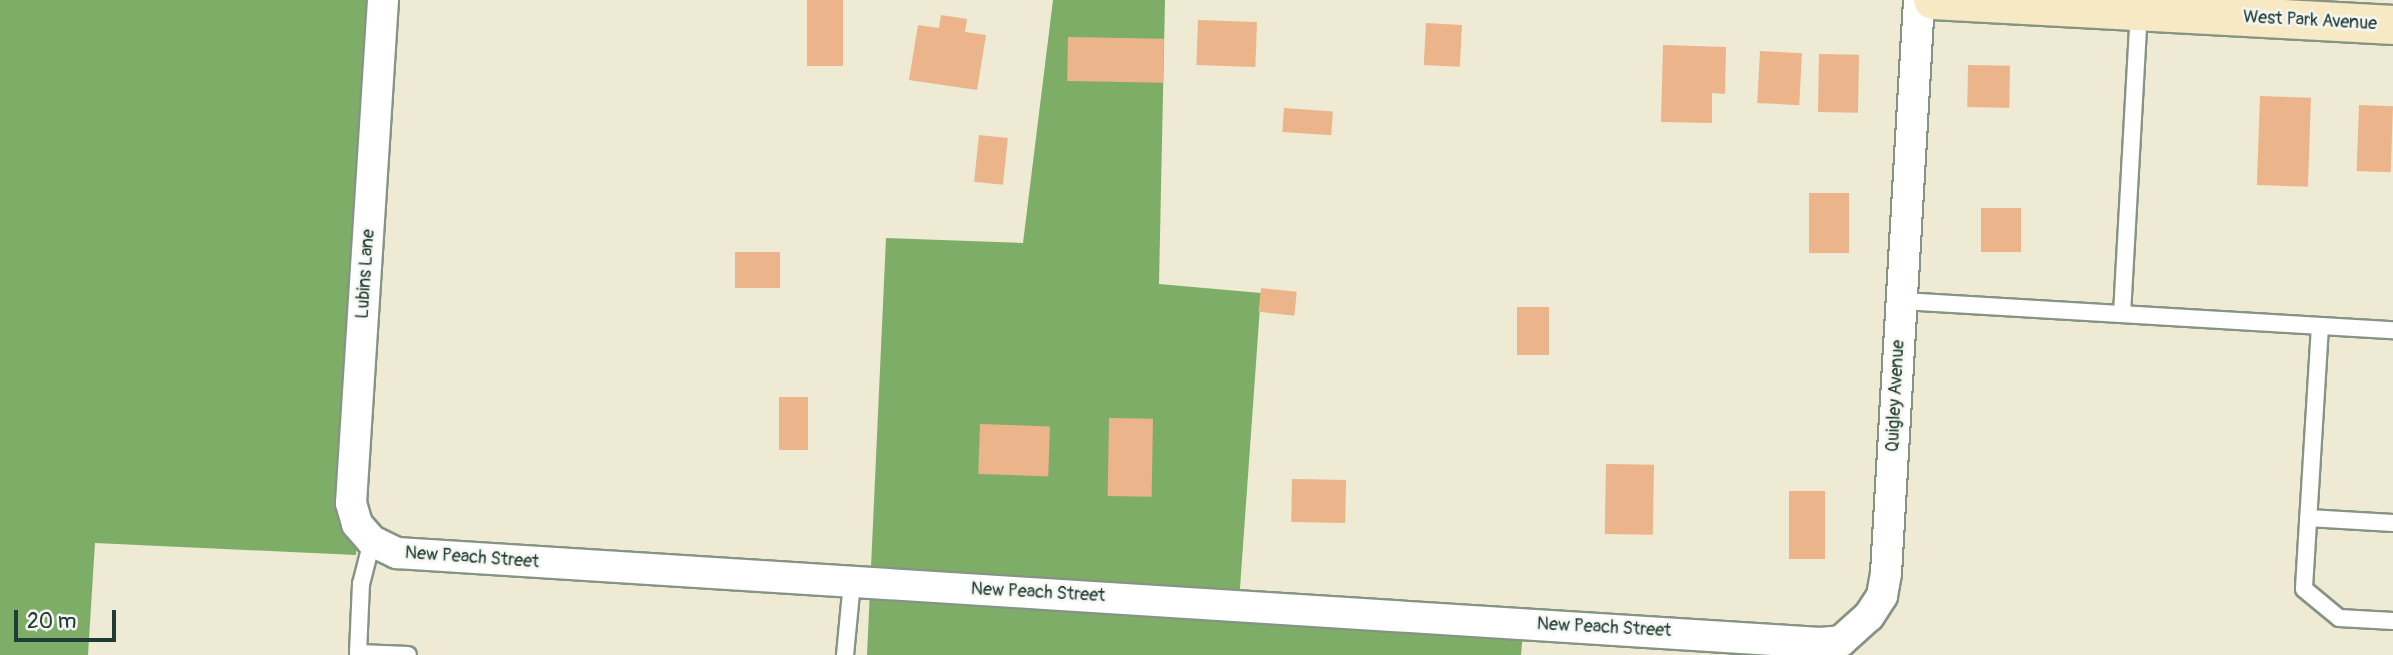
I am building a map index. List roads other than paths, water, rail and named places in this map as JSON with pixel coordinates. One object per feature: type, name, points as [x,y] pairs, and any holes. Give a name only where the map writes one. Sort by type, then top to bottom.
[{"type":"street","name":"Lubins Lane","points":[[372,541],[357,524],[351,503],[383,0]]},
{"type":"street","name":"Quigley Avenue","points":[[1707,634],[1841,641],[1869,616],[1882,596],[1919,0]]},
{"type":"street","name":"West Park Avenue","points":[[1933,0],[2140,12],[2178,7],[2393,25]]},
{"type":"street","name":"New Peach Street","points":[[372,541],[397,553],[428,557],[1707,634]]},
{"type":"lane","points":[[2122,314],[2140,12]]},
{"type":"lane","points":[[1902,301],[2393,330]]},
{"type":"lane","points":[[2320,326],[2304,589],[2339,618],[2393,621]]},
{"type":"lane","points":[[2308,518],[2393,523]]},
{"type":"lane","points":[[372,541],[361,584],[358,653],[408,655]]},
{"type":"lane","points":[[845,655],[852,582]]}]
